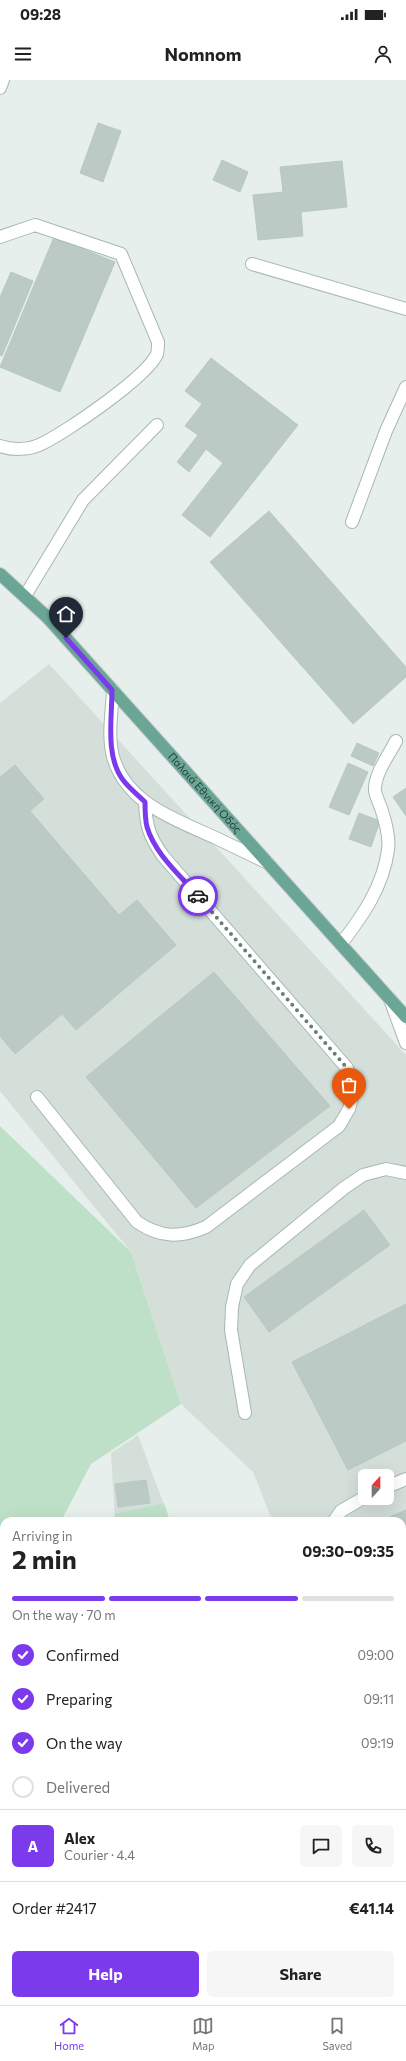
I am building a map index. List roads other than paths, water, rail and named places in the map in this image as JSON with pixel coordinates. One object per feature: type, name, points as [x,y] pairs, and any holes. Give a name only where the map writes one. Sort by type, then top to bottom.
[{"type":"main road","name":"Παλαιά Εθνική Οδός","points":[[0,574],[47,617],[406,1017]]},
{"type":"lane","points":[[0,88],[3,80]]},
{"type":"lane","points":[[0,237],[35,225],[121,254],[158,342],[157,354],[139,376],[79,422],[38,445],[20,449],[0,446]]},
{"type":"lane","points":[[252,264],[406,309]]},
{"type":"lane","points":[[352,522],[386,431],[406,387]]},
{"type":"lane","points":[[25,596],[82,500],[157,425]]},
{"type":"lane","points":[[112,690],[111,737],[114,759],[123,779],[145,802],[175,820],[216,837],[268,864]]},
{"type":"lane","points":[[341,944],[371,902],[382,874],[388,849],[384,818],[375,791],[378,775],[396,741]]},
{"type":"lane","points":[[36,1097],[137,1222],[152,1232],[171,1235],[190,1234],[206,1227],[339,1126],[349,1109],[354,1090],[347,1068],[163,856],[152,840],[146,825],[145,802]]},
{"type":"lane","points":[[390,999],[406,1043]]},
{"type":"lane","points":[[245,1413],[231,1330],[232,1307],[237,1284],[250,1265],[344,1188],[363,1175],[386,1169],[406,1173]]},
{"type":"lane","points":[[394,1484],[406,1478]]},
{"type":"lane","points":[[337,1517],[341,1511],[358,1501]]}]
